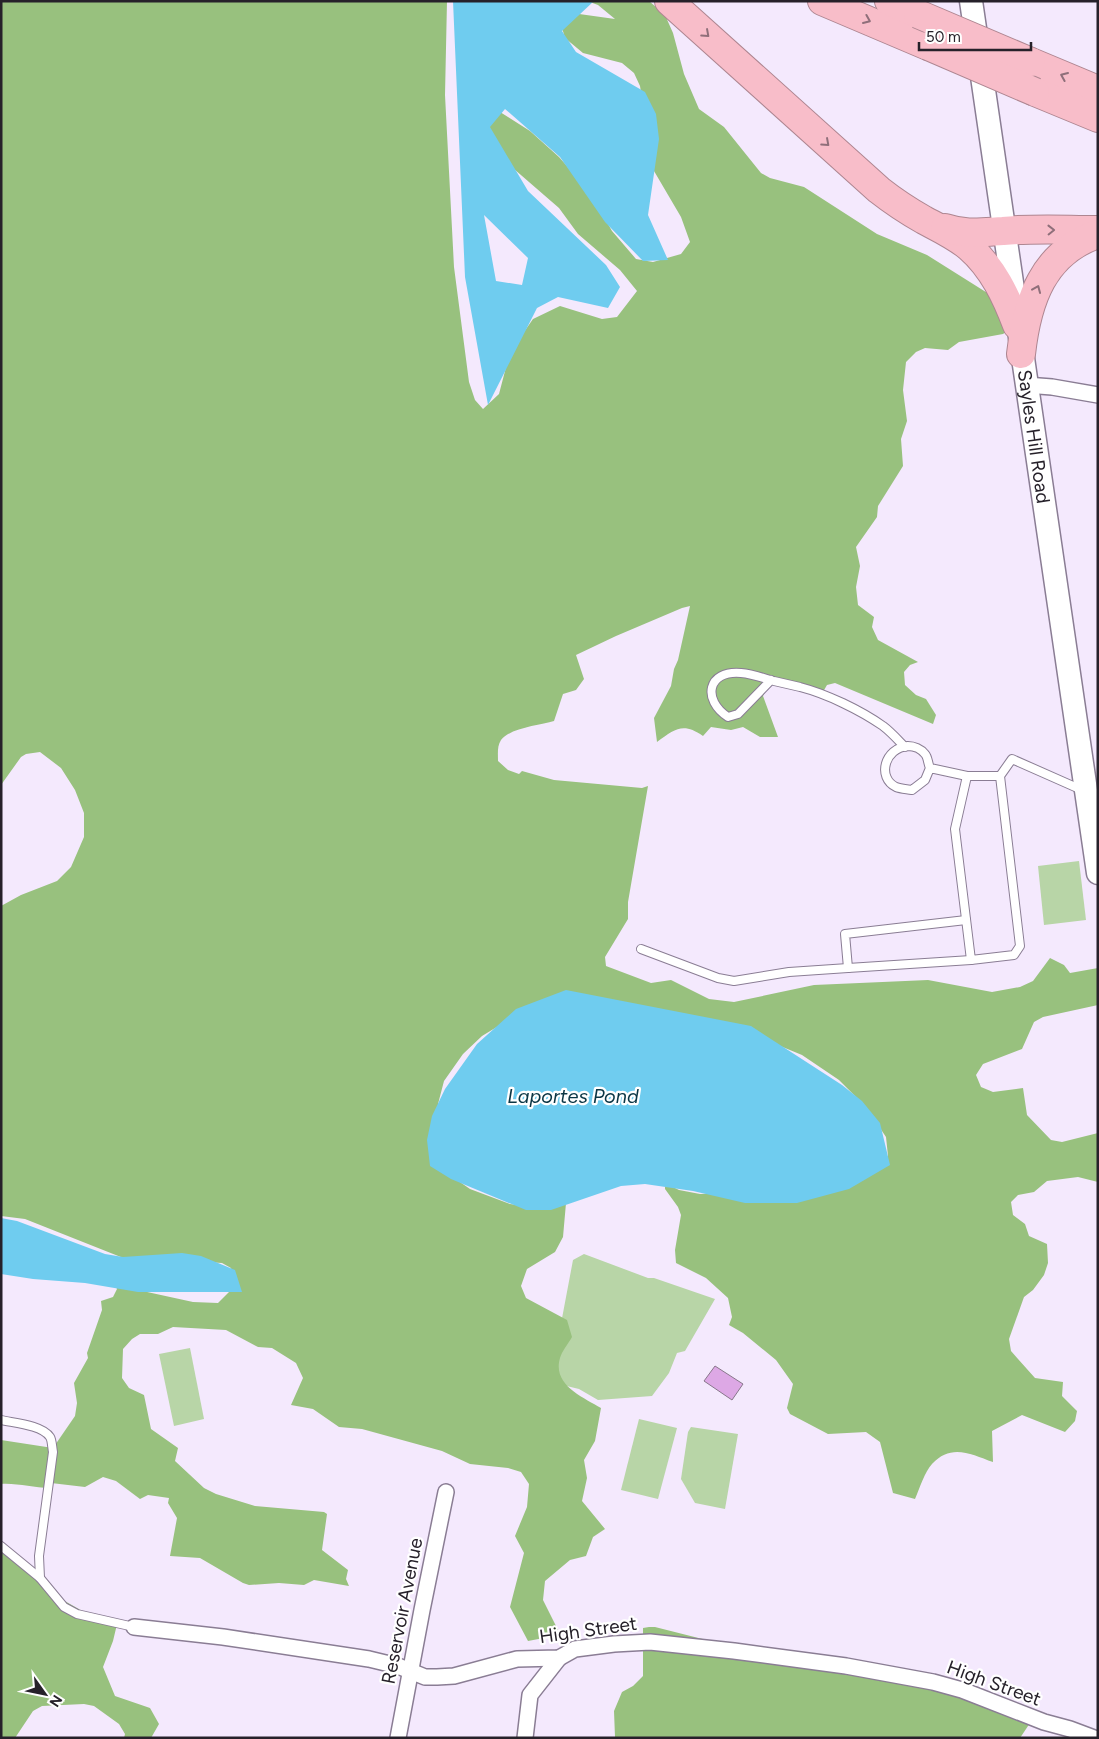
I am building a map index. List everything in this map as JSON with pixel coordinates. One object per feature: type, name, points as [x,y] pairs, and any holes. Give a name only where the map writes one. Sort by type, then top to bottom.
[{"type":"highway","points":[[669,1],[892,200],[963,243],[986,264],[1003,290],[1017,325]]},
{"type":"highway","points":[[822,1],[1098,118]]},
{"type":"highway","points":[[889,1],[1098,90]]},
{"type":"highway","points":[[924,220],[948,230],[976,234],[1004,230],[1098,230]]},
{"type":"highway","points":[[1021,354],[1029,312],[1041,279],[1053,263],[1068,249],[1086,238],[1098,234]]},
{"type":"main road","name":"Sayles Hill Road","points":[[971,1],[1098,873]]},
{"type":"street","points":[[1026,385],[1052,387],[1098,395]]},
{"type":"street","name":"Reservoir Avenue","points":[[398,1738],[446,1492]]},
{"type":"street","name":"High Street","points":[[134,1627],[223,1637],[369,1659],[398,1666],[425,1677],[454,1676],[517,1659],[558,1658],[575,1649],[650,1642],[734,1651],[846,1666],[933,1682],[962,1690],[1044,1722],[1094,1738]]},
{"type":"street","points":[[525,1738],[530,1696],[558,1658]]},
{"type":"street","name":"High Street","points":[[1044,1722],[1058,1738]]},
{"type":"lane","points":[[771,680],[738,714],[728,717],[720,712],[713,703],[711,694],[718,676],[727,672],[756,675],[824,695],[884,727],[905,747]]},
{"type":"lane","points":[[914,746],[926,754],[930,768],[925,780],[912,790],[895,787],[887,778],[885,767],[889,755],[898,747],[914,746]]},
{"type":"lane","points":[[641,949],[710,975],[734,981],[789,972],[971,960],[1014,955],[1020,946],[1000,776],[1012,759],[1086,792]]},
{"type":"lane","points":[[930,768],[967,776],[1000,776]]},
{"type":"lane","points":[[967,776],[955,829],[971,960]]},
{"type":"lane","points":[[848,968],[845,934],[966,920]]},
{"type":"lane","points":[[1,1420],[33,1426],[50,1437],[53,1452],[40,1556],[40,1578]]},
{"type":"lane","points":[[1,1546],[40,1578],[64,1607],[77,1614],[134,1627]]},
{"type":"green space","points":[[1,1],[447,1],[445,95],[454,267],[469,382],[475,400],[483,409],[499,394],[510,352],[533,319],[560,306],[602,319],[617,317],[637,291],[620,270],[578,234],[559,208],[514,169],[480,122],[500,112],[530,131],[559,157],[589,191],[612,231],[636,259],[653,262],[681,254],[690,242],[681,217],[654,171],[640,86],[634,73],[622,63],[583,53],[565,38],[560,21],[572,13],[615,19],[598,5],[587,1],[649,1],[665,15],[673,33],[684,74],[699,109],[724,127],[761,173],[770,178],[804,187],[877,234],[927,255],[989,294],[1006,332],[959,342],[948,350],[925,348],[916,352],[906,362],[903,390],[907,421],[901,439],[903,466],[878,506],[877,517],[856,547],[860,566],[856,587],[858,605],[874,617],[872,627],[878,640],[918,662],[910,665],[904,672],[905,685],[916,695],[926,699],[936,715],[933,724],[835,683],[827,685],[820,697],[807,690],[770,683],[763,696],[778,737],[760,737],[743,727],[731,730],[711,727],[703,736],[684,728],[674,731],[657,742],[654,718],[671,686],[690,606],[616,636],[576,655],[584,679],[576,690],[563,694],[554,721],[518,730],[505,736],[499,745],[498,761],[508,770],[519,774],[522,771],[554,780],[642,788],[648,786],[628,902],[628,919],[605,957],[606,966],[651,983],[671,980],[709,999],[734,1002],[814,985],[928,980],[992,992],[1020,987],[1033,981],[1050,958],[1064,965],[1070,973],[1098,968],[1098,1005],[1043,1017],[1034,1022],[1022,1049],[983,1064],[976,1075],[981,1087],[993,1092],[1023,1088],[1027,1115],[1051,1140],[1062,1142],[1098,1133],[1098,1182],[1078,1177],[1047,1181],[1034,1192],[1018,1195],[1011,1202],[1013,1215],[1025,1224],[1029,1236],[1047,1244],[1048,1263],[1044,1275],[1033,1290],[1024,1297],[1009,1339],[1011,1351],[1035,1378],[1063,1382],[1062,1396],[1077,1411],[1075,1421],[1065,1432],[1022,1415],[992,1431],[993,1462],[961,1452],[946,1454],[929,1467],[915,1499],[893,1493],[880,1442],[866,1432],[828,1434],[790,1414],[787,1408],[793,1384],[776,1360],[743,1333],[729,1325],[732,1317],[728,1298],[706,1278],[676,1263],[675,1250],[681,1215],[678,1207],[665,1189],[665,1183],[679,1190],[700,1194],[770,1191],[883,1165],[888,1156],[886,1137],[866,1107],[839,1080],[802,1055],[734,1027],[525,1010],[482,1036],[463,1054],[444,1081],[438,1104],[447,1173],[470,1189],[510,1204],[539,1208],[566,1203],[563,1237],[555,1252],[527,1269],[521,1286],[526,1298],[567,1320],[572,1337],[560,1358],[560,1376],[571,1389],[601,1408],[595,1441],[584,1460],[587,1478],[582,1501],[605,1529],[593,1537],[586,1556],[570,1560],[545,1581],[543,1600],[558,1630],[549,1637],[528,1641],[510,1607],[524,1553],[515,1536],[527,1507],[529,1484],[521,1472],[508,1468],[470,1464],[442,1451],[362,1429],[339,1427],[313,1409],[291,1405],[303,1378],[296,1363],[272,1348],[258,1347],[226,1330],[173,1327],[158,1334],[140,1334],[132,1339],[123,1349],[122,1378],[129,1388],[144,1395],[151,1429],[178,1448],[175,1461],[204,1488],[216,1494],[255,1506],[324,1512],[327,1514],[322,1550],[348,1570],[346,1579],[349,1586],[314,1580],[304,1585],[279,1583],[249,1585],[200,1558],[170,1556],[177,1518],[168,1503],[169,1498],[148,1495],[140,1499],[116,1481],[103,1477],[85,1487],[51,1483],[50,1488],[1,1484],[1,1440],[53,1448],[75,1416],[77,1403],[74,1383],[88,1358],[87,1353],[102,1310],[101,1301],[113,1297],[117,1289],[115,1285],[193,1302],[218,1303],[235,1286],[231,1268],[222,1263],[190,1261],[146,1267],[25,1219],[1,1216],[1,906],[21,895],[57,881],[71,867],[84,837],[84,813],[75,790],[61,768],[40,752],[26,754],[21,757],[1,785]]},
{"type":"green space","points":[[1079,861],[1086,920],[1044,925],[1038,866]]},
{"type":"green space","points":[[584,1254],[648,1278],[654,1278],[715,1299],[685,1351],[677,1353],[669,1373],[652,1396],[598,1400],[579,1389],[550,1382],[573,1260]]},
{"type":"green space","points":[[190,1348],[204,1419],[174,1426],[159,1354]]},
{"type":"green space","points":[[639,1419],[677,1428],[658,1499],[621,1490]]},
{"type":"green space","points":[[691,1427],[738,1434],[725,1509],[695,1503],[681,1479],[688,1432]]},
{"type":"green space","points":[[1,1552],[41,1574],[56,1596],[84,1612],[118,1620],[113,1641],[103,1667],[115,1696],[150,1708],[159,1724],[151,1738],[124,1738],[125,1734],[119,1724],[94,1706],[84,1704],[42,1706],[33,1711],[15,1738],[1,1738]]},
{"type":"green space","points":[[649,1627],[738,1648],[846,1662],[1036,1714],[1020,1738],[615,1737],[614,1711],[622,1692],[633,1686],[643,1676],[643,1628]]},
{"type":"water","points":[[453,1],[594,1],[562,31],[576,52],[645,92],[656,114],[659,139],[648,215],[668,260],[643,261],[605,222],[560,157],[505,109],[490,127],[528,191],[606,265],[620,287],[608,308],[558,297],[537,308],[488,405],[465,277]],"holes":[[[484,215],[528,258],[522,285],[496,281]]]},
{"type":"water","name":"Laportes Pond","points":[[566,990],[751,1026],[842,1085],[862,1101],[880,1123],[890,1165],[849,1189],[797,1203],[745,1203],[693,1191],[645,1184],[621,1186],[551,1210],[526,1210],[451,1179],[430,1166],[427,1140],[432,1116],[445,1089],[477,1044],[516,1009]]},
{"type":"water","points":[[1,1218],[17,1221],[105,1254],[123,1257],[182,1253],[201,1256],[235,1270],[242,1292],[138,1292],[85,1283],[33,1279],[1,1274]]},
{"type":"building","points":[[715,1366],[743,1384],[732,1400],[704,1381]]}]
